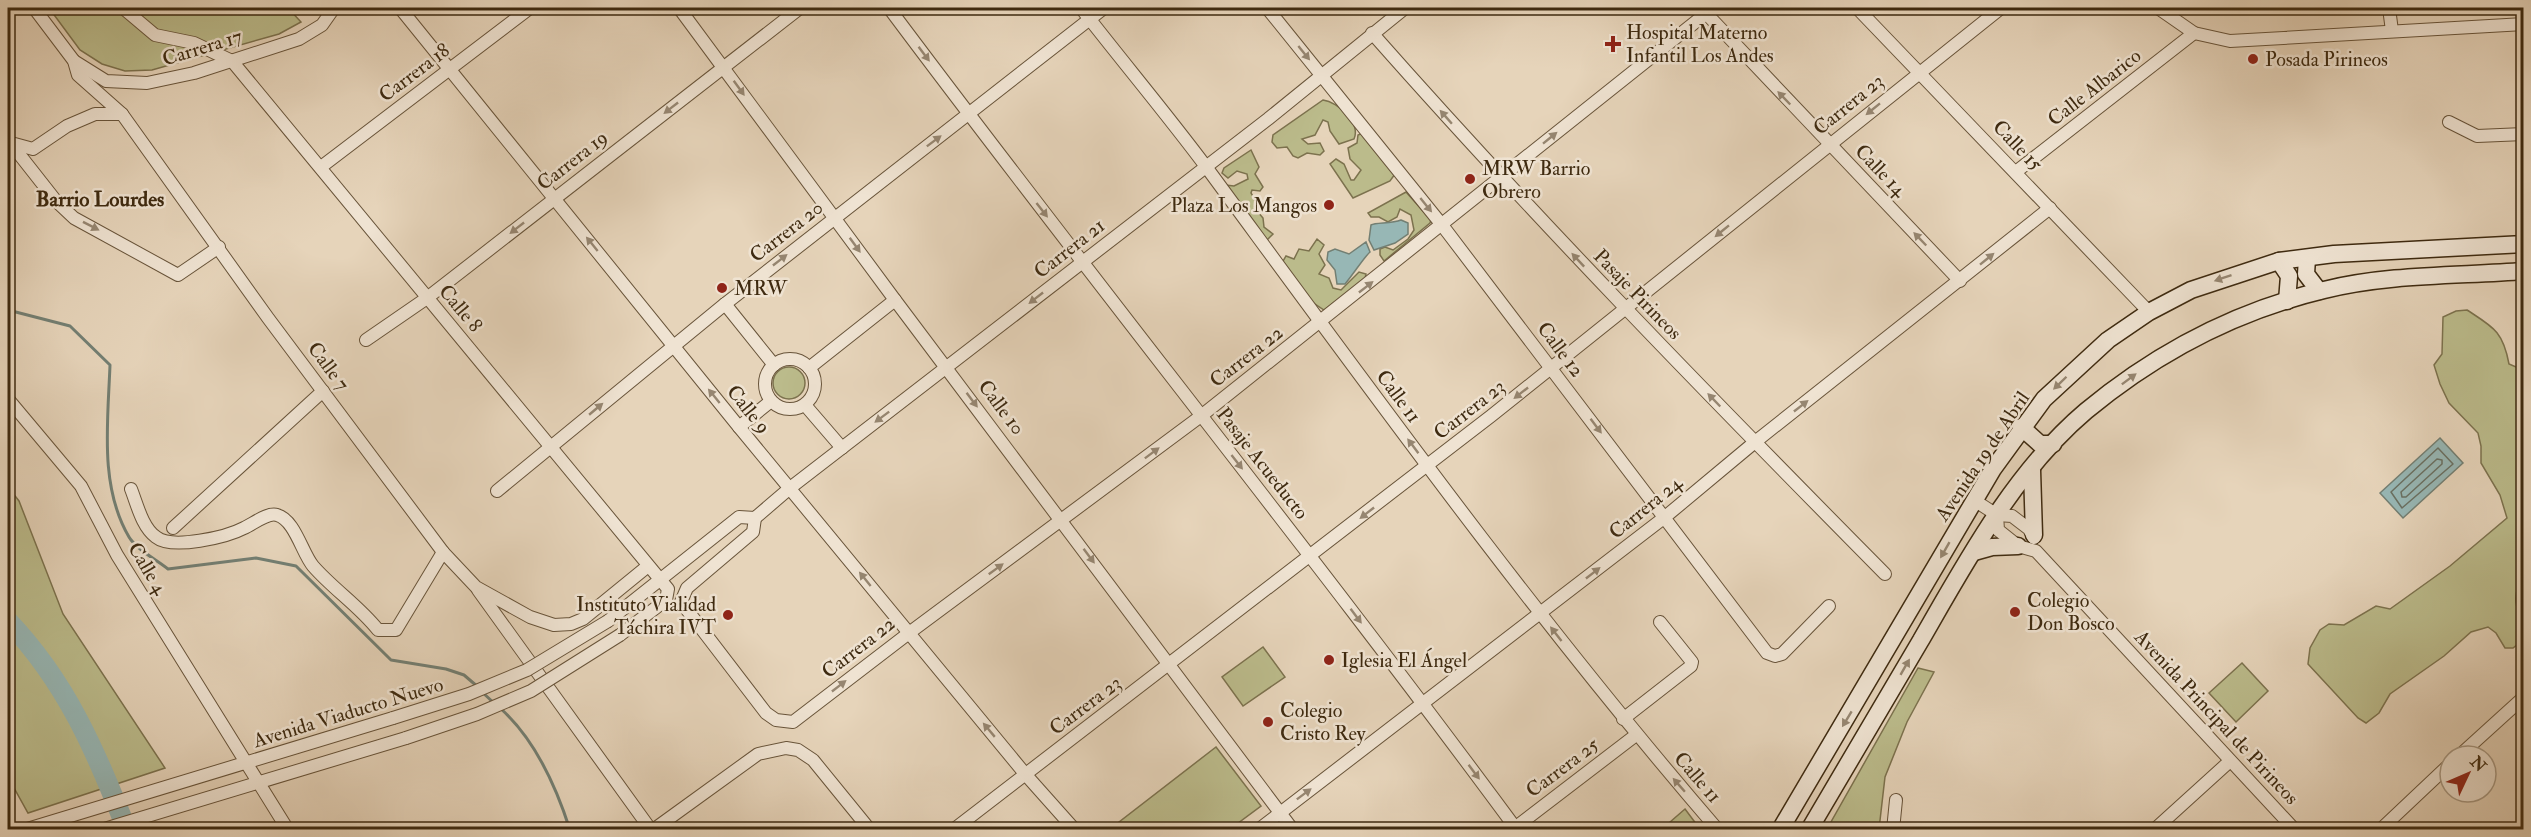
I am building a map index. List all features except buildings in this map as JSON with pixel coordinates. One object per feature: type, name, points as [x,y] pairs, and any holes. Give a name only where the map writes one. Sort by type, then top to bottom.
[{"type":"main road","name":"Avenida 19 de Abril","points":[[1780,830],[1974,500],[2021,427],[2044,399],[2080,363],[2150,312],[2200,286],[2279,261],[2334,254],[2523,244]]},
{"type":"main road","points":[[2307,258],[2306,274],[2319,291]]},
{"type":"main road","points":[[2279,261],[2289,276],[2288,301]]},
{"type":"main road","points":[[1809,830],[1997,515],[2053,444],[2085,411],[2159,356],[2209,329],[2319,291],[2367,282],[2523,271]]},
{"type":"main road","points":[[2021,427],[2040,444],[2053,444]]},
{"type":"main road","points":[[2032,470],[2035,543]]},
{"type":"main road","points":[[1974,552],[1992,547],[2018,546]]},
{"type":"street","name":"Calle 7","points":[[34,8],[74,61],[78,75],[122,114],[443,552],[476,587],[530,617],[554,625],[571,624],[583,619],[648,566]]},
{"type":"street","points":[[123,8],[150,33],[194,43],[232,61]]},
{"type":"street","name":"Carrera 17","points":[[74,61],[106,81],[133,84],[194,74],[312,32],[322,25],[334,8]]},
{"type":"street","name":"Calle 9","points":[[400,8],[739,427],[1026,775],[1075,830]]},
{"type":"street","name":"Carrera 18","points":[[321,168],[530,8]]},
{"type":"street","name":"Calle 10","points":[[679,8],[1293,830]]},
{"type":"street","name":"Carrera 19","points":[[366,340],[427,298],[800,8]]},
{"type":"street","name":"Pasaje Acueducto","points":[[889,8],[969,115],[1311,556],[1422,704],[1519,827]]},
{"type":"street","name":"Calle 11","points":[[1081,8],[1206,167],[1320,323],[1540,614],[1636,735],[1718,830]]},
{"type":"street","name":"Carrera 20","points":[[497,491],[673,345],[1104,8]]},
{"type":"street","name":"Calle 12","points":[[1267,8],[1442,225],[1767,653],[1775,656],[1782,654],[1829,606]]},
{"type":"street","name":"Carrera 21","points":[[681,602],[687,588],[753,532],[755,518],[790,488],[1206,167],[1405,8]]},
{"type":"street","name":"Calle 15","points":[[1857,8],[2017,171],[2150,312]]},
{"type":"street","name":"Carrera 23","points":[[953,830],[1552,369],[2001,8]]},
{"type":"street","points":[[2158,8],[2194,33],[2230,41],[2523,24]]},
{"type":"street","points":[[2389,8],[2392,31]]},
{"type":"street","name":"Calle 14","points":[[1706,10],[1829,144],[1960,281]]},
{"type":"street","name":"Carrera 22","points":[[681,602],[766,713],[776,720],[793,722],[1201,416],[1442,225],[1706,10]]},
{"type":"street","name":"Pasaje Pirineos","points":[[1372,33],[1500,177],[1885,574]]},
{"type":"street","name":"Calle Albarico","points":[[2017,171],[2194,33]]},
{"type":"street","name":"Calle 8","points":[[232,61],[661,581]]},
{"type":"street","points":[[9,141],[33,148],[67,126],[95,114],[122,114]]},
{"type":"street","points":[[2449,122],[2477,136],[2523,134]]},
{"type":"street","points":[[9,141],[56,201],[74,218],[178,275],[219,247]]},
{"type":"street","name":"Carrera 24","points":[[1258,830],[1665,517],[1755,442],[2050,208]]},
{"type":"street","points":[[809,368],[895,300]]},
{"type":"street","points":[[725,304],[774,365]]},
{"type":"street","points":[[792,359],[809,368],[814,375],[815,391],[805,405],[799,408],[783,409],[771,401],[765,382],[774,365],[792,359]]},
{"type":"street","points":[[173,528],[323,391]]},
{"type":"street","name":"Calle 4","points":[[8,399],[81,486],[117,555],[288,830]]},
{"type":"street","points":[[739,427],[771,401]]},
{"type":"street","points":[[805,405],[842,448]]},
{"type":"street","points":[[131,489],[144,520],[153,534],[163,541],[206,541],[241,530],[272,514],[280,515],[287,521],[312,566],[357,606],[378,630],[396,630],[443,552]]},
{"type":"street","name":"Avenida Principal de Pirineos","points":[[1974,500],[1997,515],[2012,516],[2230,761],[2295,830]]},
{"type":"street","name":"Avenida Principal de Pirineos","points":[[1997,515],[1998,530],[2018,546],[2035,543]]},
{"type":"street","name":"Carrera 21","points":[[661,581],[738,517],[755,518]]},
{"type":"street","points":[[661,581],[668,589],[666,600],[681,602]]},
{"type":"street","name":"Avenida Viaducto Nuevo","points":[[24,830],[247,764],[470,694],[527,670],[608,621],[661,581]]},
{"type":"street","points":[[476,587],[652,830],[758,754],[786,748],[798,750],[813,760],[870,830]]},
{"type":"street","name":"Avenida Viaducto Nuevo","points":[[101,830],[406,738],[477,714],[531,691],[620,635],[666,600]]},
{"type":"street","points":[[1623,719],[1691,666],[1692,662],[1660,622]]},
{"type":"street","points":[[2472,744],[2523,697]]},
{"type":"street","name":"Carrera 25","points":[[1519,827],[1636,735]]},
{"type":"street","points":[[2154,830],[2230,761]]},
{"type":"street","points":[[2380,830],[2438,775]]},
{"type":"street","points":[[1893,830],[1896,800]]},
{"type":"green space","points":[[49,8],[288,8],[301,22],[279,34],[152,70],[125,71],[102,64],[80,50]]},
{"type":"green space","points":[[1323,100],[1347,114],[1354,126],[1354,139],[1339,144],[1330,131],[1328,122],[1323,120],[1315,135],[1302,139],[1308,144],[1320,143],[1324,151],[1320,155],[1307,153],[1298,158],[1293,156],[1287,147],[1277,148],[1272,142],[1273,135]]},
{"type":"green space","points":[[1363,133],[1395,174],[1390,181],[1353,198],[1330,164],[1336,159],[1344,164],[1351,180],[1354,180],[1361,170],[1350,159],[1348,148],[1357,143],[1358,135]]},
{"type":"green space","points":[[1251,150],[1259,167],[1255,174],[1263,187],[1260,191],[1252,190],[1251,193],[1257,203],[1257,211],[1263,218],[1264,227],[1273,234],[1267,240],[1262,240],[1225,185],[1234,186],[1248,179],[1247,174],[1237,171],[1228,178],[1222,173],[1224,168]]},
{"type":"green space","points":[[1406,192],[1431,220],[1384,261],[1380,255],[1380,249],[1385,247],[1393,250],[1408,239],[1414,230],[1411,215],[1400,209],[1397,217],[1388,222],[1379,217],[1371,217],[1368,213]]},
{"type":"green space","points":[[1317,239],[1324,245],[1319,254],[1325,265],[1319,274],[1329,278],[1333,288],[1341,290],[1359,272],[1366,274],[1365,279],[1324,310],[1312,302],[1282,263],[1286,256],[1294,259],[1299,249],[1309,251]]},
{"type":"green space","points":[[2467,310],[2496,331],[2504,344],[2509,364],[2523,370],[2524,576],[2518,586],[2516,603],[2522,623],[2523,640],[2513,648],[2505,648],[2496,633],[2488,627],[2471,632],[2444,656],[2390,694],[2379,713],[2366,723],[2358,718],[2308,664],[2310,648],[2320,630],[2329,624],[2344,625],[2376,606],[2390,609],[2450,566],[2507,518],[2500,495],[2481,463],[2478,433],[2449,403],[2434,365],[2442,354],[2443,317],[2456,311]]},
{"type":"green space","points":[[789,367],[800,372],[805,383],[800,394],[789,399],[778,394],[773,383],[778,372]]},
{"type":"green space","points":[[8,487],[19,501],[63,614],[165,768],[28,813],[8,777]]},
{"type":"green space","points":[[1263,647],[1285,677],[1243,706],[1222,677]]},
{"type":"green space","points":[[2242,663],[2268,691],[2236,722],[2209,693]]},
{"type":"green space","points":[[1918,668],[1934,672],[1907,722],[1885,777],[1879,829],[1827,829]]},
{"type":"green space","points":[[1216,747],[1261,806],[1230,829],[1110,829]]},
{"type":"green space","points":[[1685,809],[1700,829],[1662,829]]},
{"type":"water","points":[[1401,220],[1408,223],[1408,234],[1395,243],[1374,250],[1369,240],[1371,225]]},
{"type":"water","points":[[1366,242],[1370,252],[1345,284],[1337,284],[1335,270],[1327,260],[1328,252],[1335,249],[1349,254]]},
{"type":"water","points":[[2440,438],[2463,463],[2403,518],[2380,493]]},
{"type":"waterway","points":[[8,310],[70,326],[110,365],[107,431],[109,475],[119,517],[129,537],[142,550],[168,569],[256,558],[296,566],[391,660],[446,669],[464,675],[478,687]]},
{"type":"waterway","points":[[8,621],[29,645],[64,694],[91,746],[127,830]]},
{"type":"waterway","points":[[482,692],[495,704]]},
{"type":"waterway","points":[[500,708],[524,734],[543,764],[570,830]]},
{"type":"place","name":"Hospital Materno Infantil Los Andes","points":[[1613,44]]},
{"type":"place","name":"Posada Pirineos","points":[[2253,59]]},
{"type":"place","name":"MRW Barrio Obrero","points":[[1470,179]]},
{"type":"place","name":"Plaza Los Mangos","points":[[1329,205]]},
{"type":"place","name":"MRW","points":[[722,288]]},
{"type":"place","name":"Colegio Don Bosco","points":[[2015,612]]},
{"type":"place","name":"Instituto Vialidad Táchira IVT","points":[[728,615]]},
{"type":"place","name":"Iglesia El Ángel","points":[[1329,660]]},
{"type":"place","name":"Colegio Cristo Rey","points":[[1268,722]]},
{"type":"district","name":"Barrio Lourdes","points":[[100,199]]}]
